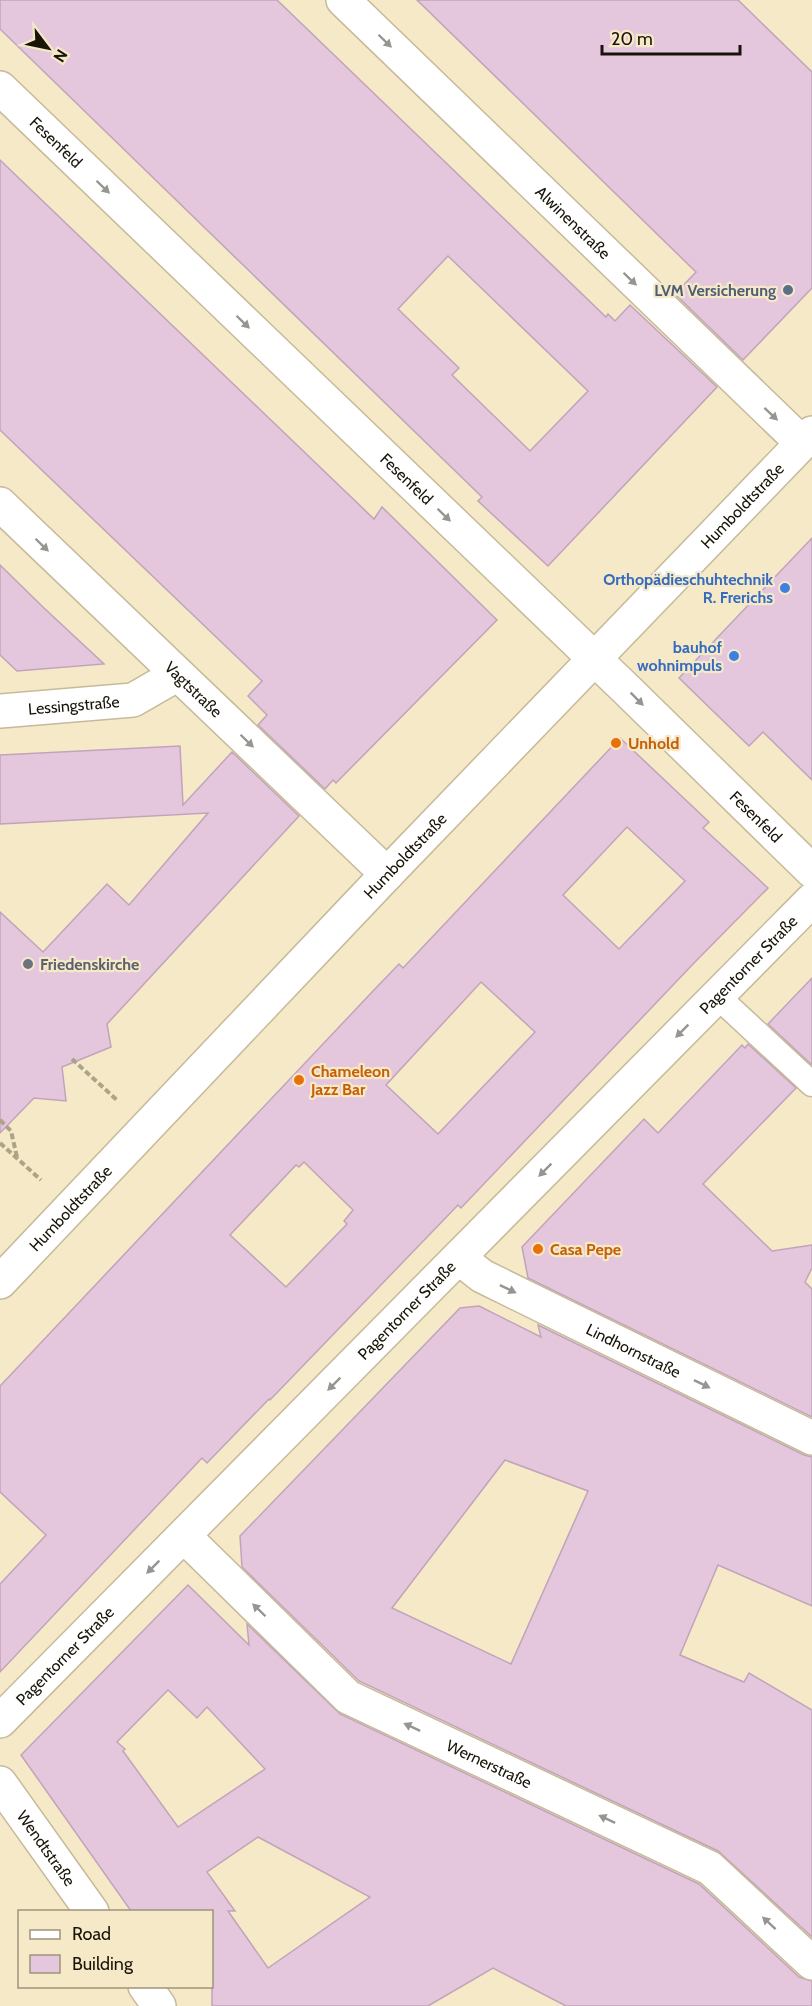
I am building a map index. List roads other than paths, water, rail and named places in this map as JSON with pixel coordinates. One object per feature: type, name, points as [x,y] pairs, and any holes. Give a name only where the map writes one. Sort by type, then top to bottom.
[{"type":"street","name":"Alwinenstraße","points":[[343,0],[807,438]]},
{"type":"street","name":"Fesenfeld","points":[[0,88],[595,659],[812,871]]},
{"type":"street","name":"Humboldtstraße","points":[[0,1282],[387,874],[807,438]]},
{"type":"street","name":"Vagtstraße","points":[[0,504],[387,874]]},
{"type":"street","name":"Lessingstraße","points":[[0,711],[133,700],[166,681],[174,672]]},
{"type":"street","name":"Pagentorner Straße","points":[[0,1721],[812,900]]},
{"type":"street","name":"Lindhornstraße","points":[[459,1258],[482,1276],[812,1438]]},
{"type":"street","name":"Wernerstraße","points":[[184,1536],[348,1697],[710,1868],[812,1963]]},
{"type":"street","name":"Wendtstraße","points":[[0,1783],[91,1910]]},
{"type":"street","points":[[146,1988],[159,2006]]},
{"type":"lane","points":[[717,996],[812,1084]]},
{"type":"place","name":"LVM Versicherung","points":[[788,290]]},
{"type":"place","name":"Orthopädieschuhtechnik R. Frerichs","points":[[785,588]]},
{"type":"place","name":"bauhof wohnimpuls","points":[[734,656]]},
{"type":"place","name":"Unhold","points":[[616,743]]},
{"type":"place","name":"Friedenskirche","points":[[28,964]]},
{"type":"place","name":"Chameleon Jazz Bar","points":[[299,1080]]},
{"type":"place","name":"Casa Pepe","points":[[538,1249]]}]
